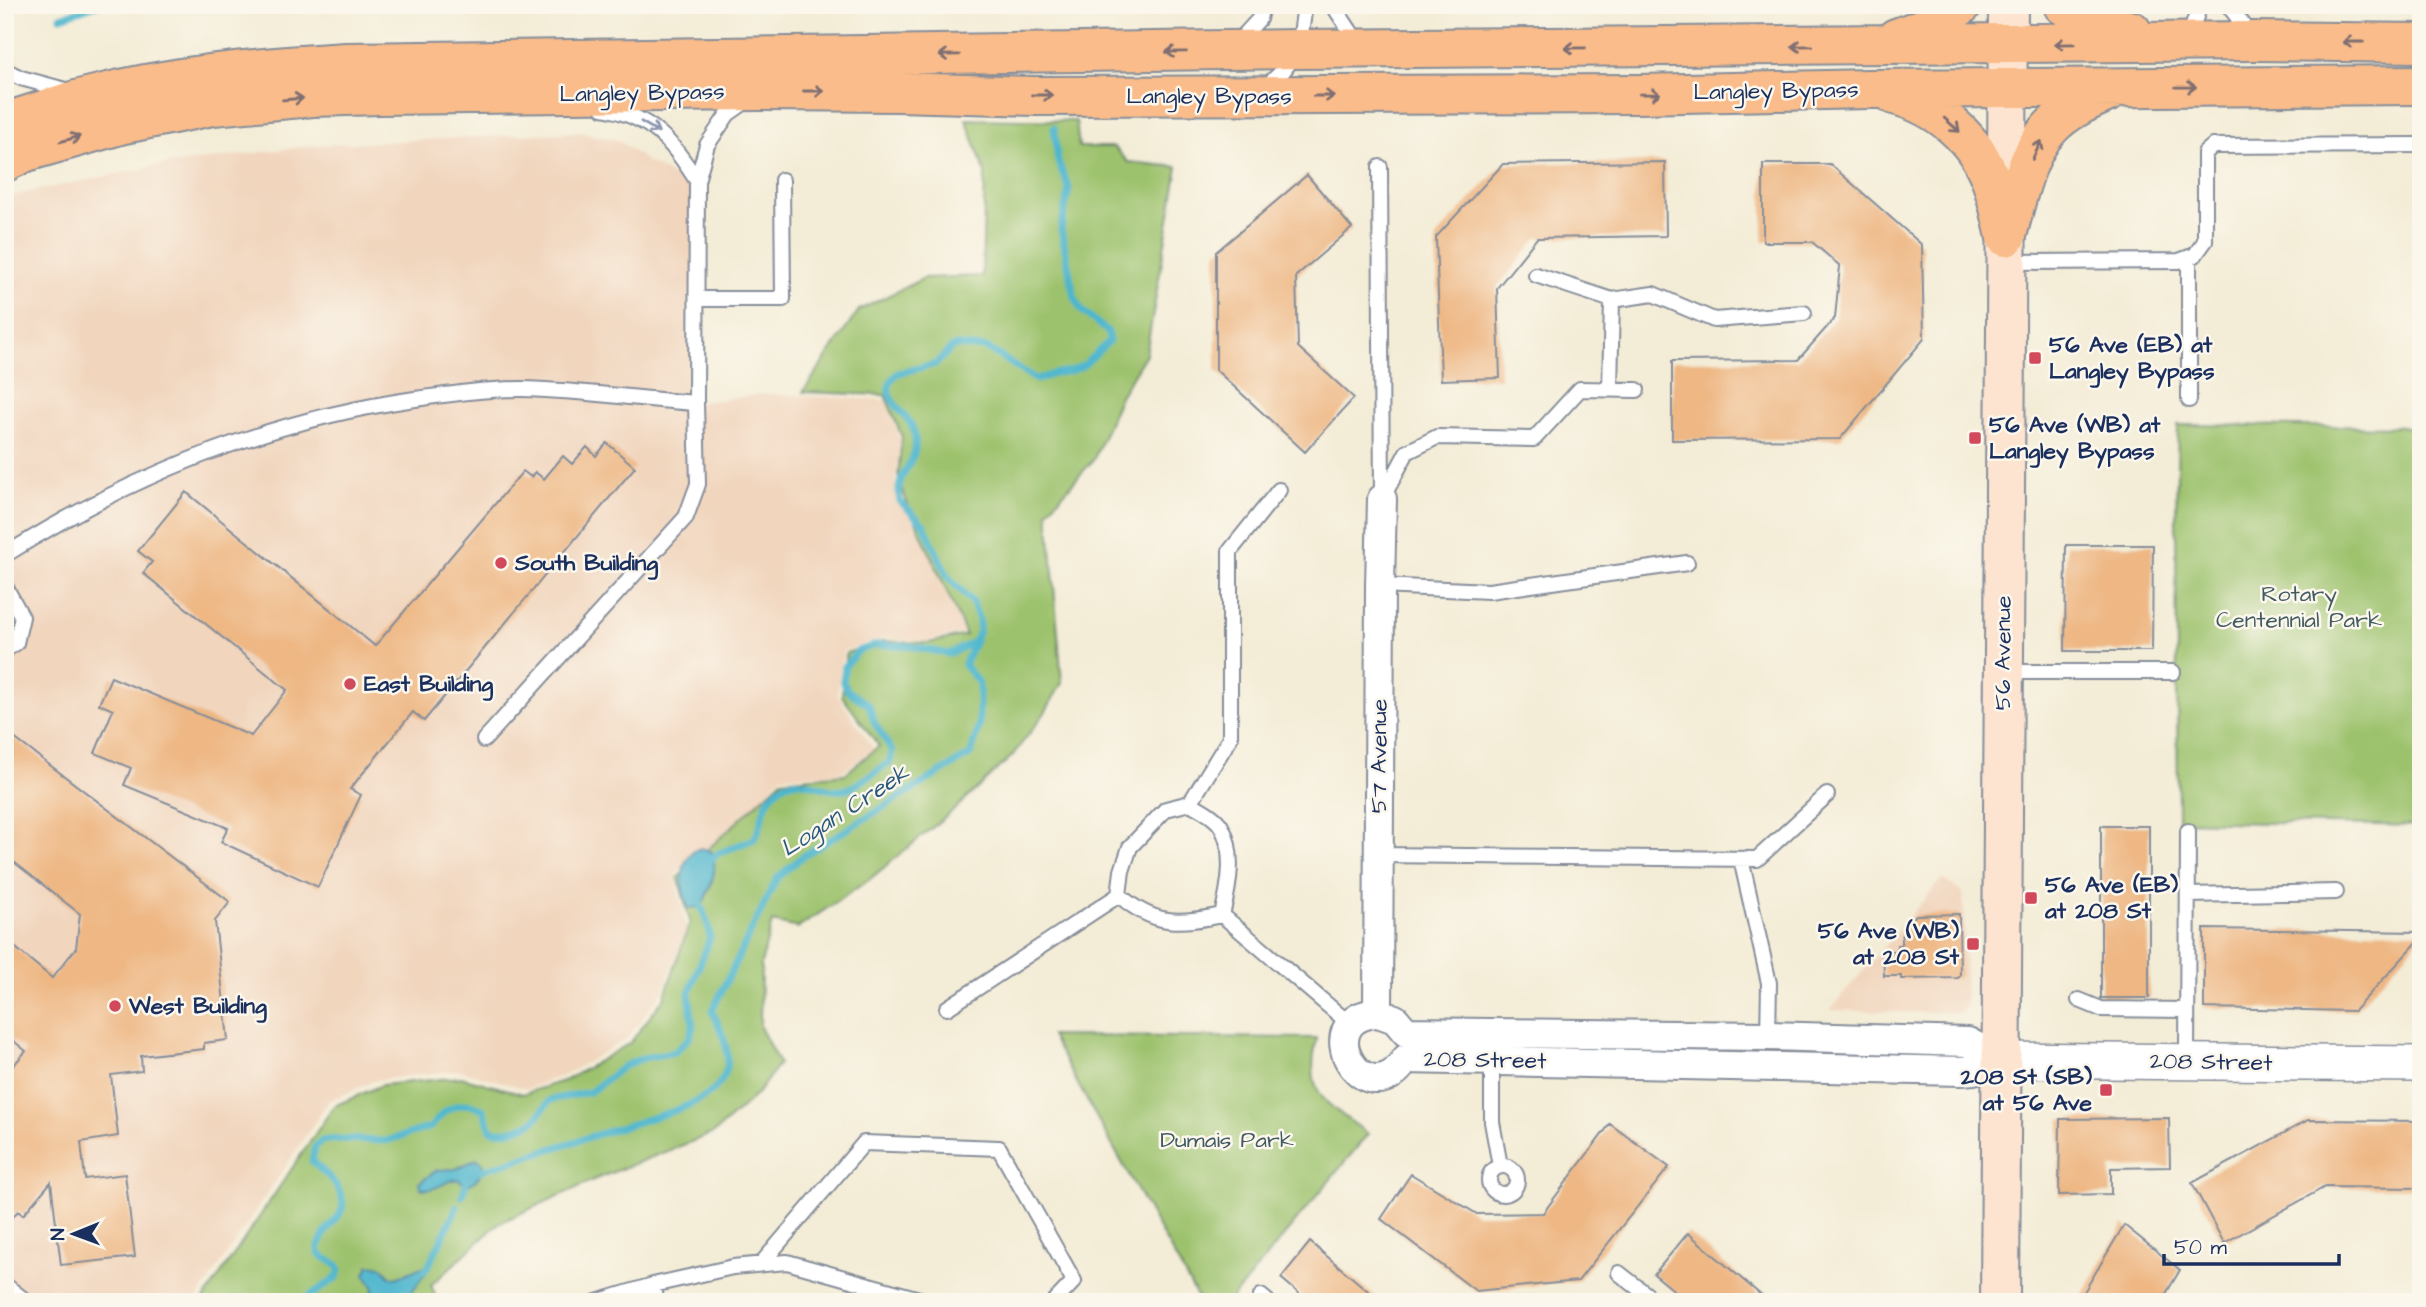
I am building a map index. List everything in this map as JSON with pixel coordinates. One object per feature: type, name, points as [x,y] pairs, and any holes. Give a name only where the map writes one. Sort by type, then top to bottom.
[{"type":"main road","points":[[1871,45],[1909,35],[1937,23],[1962,5]]},
{"type":"main road","name":"56 Avenue","points":[[2000,1302],[2008,5]]},
{"type":"main road","points":[[2063,5],[2086,19],[2185,42]]},
{"type":"main road","name":"Langley Bypass","points":[[5,122],[87,97],[183,77],[278,66],[346,62],[1299,49],[2255,41],[2421,43]]},
{"type":"main road","name":"Langley Bypass","points":[[5,162],[26,152],[120,125],[213,106],[313,97],[759,91],[1036,96],[1639,94],[1869,89],[2421,85]]},
{"type":"main road","points":[[2006,249],[2021,185],[2038,145],[2051,127],[2082,104],[2118,88]]},
{"type":"main road","points":[[1869,89],[1915,100],[1937,112],[1960,132],[1982,161],[1992,183],[2006,249]]},
{"type":"street","name":"57 Avenue","points":[[1378,1013],[1382,499]]},
{"type":"street","name":"208 Street","points":[[1378,1013],[1395,1019],[1406,1032],[1768,1036],[1968,1042],[2002,1060]]},
{"type":"street","points":[[1351,1025],[1364,1016],[1378,1013]]},
{"type":"street","name":"208 Street","points":[[1351,1025],[1344,1043],[1345,1052],[1353,1068],[1367,1077],[1390,1075],[1401,1067],[1406,1059],[1961,1070],[1973,1070],[2002,1060],[2421,1064]]},
{"type":"lane","points":[[1229,51],[1259,19],[1262,5]]},
{"type":"lane","points":[[1256,96],[1284,70],[1299,49],[1305,5]]},
{"type":"lane","points":[[1333,5],[1338,17],[1363,50]]},
{"type":"lane","points":[[2185,42],[2200,5]]},
{"type":"lane","points":[[2228,5],[2255,41]]},
{"type":"lane","points":[[5,70],[21,78],[87,97]]},
{"type":"lane","points":[[484,740],[686,517],[698,484],[697,181],[707,145],[728,114],[759,91]]},
{"type":"lane","points":[[539,94],[620,111],[658,129],[681,155],[697,181]]},
{"type":"lane","points":[[2006,249],[2179,261],[2199,251],[2204,242],[2205,153],[2213,146],[2421,145]]},
{"type":"lane","points":[[1380,167],[1382,499]]},
{"type":"lane","points":[[697,299],[783,299],[782,180]]},
{"type":"lane","points":[[2189,258],[2189,400]]},
{"type":"lane","points":[[1536,275],[1612,300],[1653,295],[1714,320],[1804,313]]},
{"type":"lane","points":[[1610,389],[1612,300]]},
{"type":"lane","points":[[5,555],[64,519],[176,464],[315,419],[381,404],[454,394],[521,389],[696,403]]},
{"type":"lane","points":[[1382,499],[1407,452],[1437,437],[1534,439],[1580,389],[1637,390]]},
{"type":"lane","points":[[947,1008],[1119,895],[1122,871],[1130,847],[1166,809],[1189,803],[1230,738],[1230,551],[1279,490]]},
{"type":"lane","points":[[1380,586],[1489,591],[1687,563]]},
{"type":"lane","points":[[5,586],[22,617],[16,643],[5,650]]},
{"type":"lane","points":[[2003,672],[2173,672]]},
{"type":"lane","points":[[1379,855],[1757,859],[1827,795]]},
{"type":"lane","points":[[1189,803],[1220,825],[1229,848],[1229,886],[1222,915]]},
{"type":"lane","points":[[2187,1062],[2188,831]]},
{"type":"lane","points":[[1741,859],[1769,983],[1768,1036]]},
{"type":"lane","points":[[2188,895],[2336,892]]},
{"type":"lane","points":[[1119,895],[1137,911],[1158,919],[1193,921],[1222,915]]},
{"type":"lane","points":[[1222,915],[1351,1025]]},
{"type":"lane","points":[[2078,1000],[2101,1009],[2188,1010]]},
{"type":"lane","points":[[1492,1060],[1492,1122],[1500,1166]]},
{"type":"lane","points":[[761,1265],[864,1143],[999,1148],[1073,1281],[1055,1302]]},
{"type":"lane","points":[[596,1302],[653,1285],[733,1267],[787,1262],[930,1302]]},
{"type":"lane","points":[[1619,1273],[1656,1302]]},
{"type":"lane","points":[[863,1302],[866,1284]]},
{"type":"lane","points":[[653,1285],[657,1302]]},
{"type":"lane","points":[[7,1290],[27,1302]]},
{"type":"shaded area","points":[[5,5],[19,64],[5,71]]},
{"type":"shaded area","points":[[578,132],[618,140],[649,163],[697,189],[696,403],[763,394],[885,400],[900,439],[895,482],[963,633],[925,641],[885,638],[843,651],[837,695],[874,749],[840,773],[781,776],[747,813],[675,875],[686,929],[663,991],[626,1039],[565,1075],[527,1089],[459,1070],[376,1080],[329,1101],[195,1302],[5,1302],[5,197],[156,166],[318,145]]},
{"type":"shaded area","points":[[1942,879],[1963,893],[1966,1006],[1960,1013],[1830,1010]]},
{"type":"green space","points":[[966,119],[1076,121],[1079,147],[1114,147],[1128,162],[1178,167],[1146,354],[1120,396],[1094,459],[1048,511],[1062,683],[1044,714],[1012,756],[955,809],[870,879],[798,928],[772,922],[761,964],[760,1027],[779,1064],[756,1095],[714,1133],[598,1178],[499,1223],[431,1285],[438,1302],[202,1302],[334,1106],[382,1085],[461,1077],[523,1094],[566,1080],[630,1043],[664,998],[690,922],[678,877],[782,780],[845,774],[879,746],[842,696],[846,653],[884,641],[928,643],[966,635],[904,495],[898,475],[902,437],[885,395],[803,392],[859,310],[924,278],[982,276],[985,172]]},
{"type":"green space","name":"Rotary Centennial Park","points":[[2178,425],[2421,427],[2421,826],[2178,821]]},
{"type":"green space","name":"Dumais Park","points":[[1051,1036],[1317,1038],[1313,1073],[1321,1096],[1368,1134],[1229,1302],[1200,1302]]},
{"type":"water","points":[[701,848],[711,851],[714,872],[701,907],[689,908],[683,892],[684,866],[693,852]]},
{"type":"water","points":[[477,1159],[483,1163],[482,1170],[477,1179],[467,1186],[458,1179],[435,1188],[421,1188],[419,1183],[437,1170],[456,1169]]},
{"type":"water","points":[[369,1265],[382,1267],[391,1277],[396,1278],[427,1265],[430,1267],[404,1302],[368,1302],[374,1288],[365,1274]]},
{"type":"building","points":[[1665,162],[1666,236],[1537,238],[1497,288],[1500,378],[1441,380],[1436,237],[1503,164]]},
{"type":"building","points":[[1763,164],[1830,164],[1922,245],[1924,339],[1840,439],[1672,440],[1672,361],[1798,360],[1835,318],[1840,266],[1812,242],[1763,242]]},
{"type":"building","points":[[1307,175],[1352,228],[1296,276],[1298,347],[1354,398],[1305,452],[1216,370],[1216,252]]},
{"type":"building","name":"East Building","points":[[607,443],[635,467],[424,721],[413,712],[350,789],[361,795],[318,887],[221,842],[228,828],[124,785],[131,768],[95,753],[113,710],[99,704],[111,677],[251,736],[287,690],[143,573],[152,562],[138,551],[186,492],[375,646],[523,471],[531,477],[535,472],[544,479],[563,456],[572,464],[587,447],[596,456]]},
{"type":"building","points":[[2066,545],[2153,545],[2152,651],[2065,651]]},
{"type":"building","name":"West Building","points":[[5,731],[230,902],[215,921],[228,1040],[204,1043],[204,1049],[141,1056],[142,1071],[111,1075],[118,1136],[81,1142],[85,1179],[125,1174],[135,1257],[61,1265],[51,1182],[23,1215],[18,1211],[5,1225],[5,1075],[26,1051],[5,1034],[5,939],[52,978],[76,948],[80,914],[5,855]]},
{"type":"building","points":[[2101,826],[2149,826],[2149,998],[2101,998]]},
{"type":"building","points":[[1959,914],[1958,978],[1901,979],[1901,976],[1884,976],[1883,951],[1897,951],[1897,945],[1901,945],[1904,927],[1916,915]]},
{"type":"building","points":[[2204,929],[2421,932],[2421,938],[2354,1011],[2204,1008]]},
{"type":"building","points":[[2169,1118],[2170,1167],[2111,1168],[2111,1194],[2059,1195],[2060,1119]]},
{"type":"building","points":[[2308,1120],[2421,1121],[2421,1188],[2325,1187],[2224,1243],[2192,1183]]},
{"type":"building","points":[[1610,1124],[1669,1167],[1578,1281],[1476,1291],[1381,1219],[1411,1174],[1477,1214],[1543,1213]]},
{"type":"building","points":[[2124,1225],[2180,1270],[2161,1302],[2078,1302]]},
{"type":"building","points":[[1688,1233],[1769,1302],[1688,1302],[1654,1274]]},
{"type":"building","points":[[1310,1242],[1381,1302],[1309,1302],[1281,1278]]},
{"type":"waterway","points":[[61,17],[96,5]]},
{"type":"waterway","name":"Logan Creek","points":[[1048,5],[1049,9]]},
{"type":"waterway","points":[[710,861],[717,854],[754,839],[767,803],[776,791],[785,785],[802,782],[827,789],[848,789],[890,762],[892,751],[874,722],[869,705],[848,691],[843,682],[845,666],[858,651],[876,645],[908,646],[949,654],[974,642],[979,631],[979,620],[972,602],[948,577],[924,525],[900,501],[901,481],[915,451],[915,441],[910,422],[894,403],[889,389],[891,381],[898,373],[936,364],[956,346],[987,348],[1037,380],[1084,365],[1109,341],[1108,332],[1081,310],[1074,295],[1061,229],[1069,188],[1058,162],[1054,128]]},
{"type":"waterway","name":"Logan Creek","points":[[476,1172],[674,1111],[693,1103],[719,1084],[728,1061],[721,1030],[712,1011],[777,878],[803,856],[971,754],[979,725],[979,683],[964,665],[974,643]]},
{"type":"waterway","points":[[301,1302],[336,1278],[340,1270],[318,1251],[327,1231],[342,1210],[343,1202],[332,1180],[312,1161],[315,1147],[321,1141],[338,1139],[386,1141],[431,1127],[444,1112],[467,1104],[483,1109],[491,1130],[514,1129],[536,1119],[550,1100],[590,1092],[624,1066],[643,1058],[675,1052],[690,1037],[693,1026],[689,993],[710,938],[699,901]]},
{"type":"waterway","points":[[462,1196],[468,1178]]},
{"type":"waterway","points":[[424,1271],[457,1207]]},
{"type":"place","name":"56 Ave (EB) at Langley Bypass","points":[[2035,358]]},
{"type":"place","name":"56 Ave (WB) at Langley Bypass","points":[[1975,438]]},
{"type":"place","name":"South Building","points":[[501,563]]},
{"type":"place","name":"East Building","points":[[350,684]]},
{"type":"place","name":"56 Ave (EB) at 208 St","points":[[2031,898]]},
{"type":"place","name":"56 Ave (WB) at 208 St","points":[[1973,944]]},
{"type":"place","name":"West Building","points":[[115,1006]]},
{"type":"place","name":"208 St (SB) at 56 Ave","points":[[2106,1090]]}]
